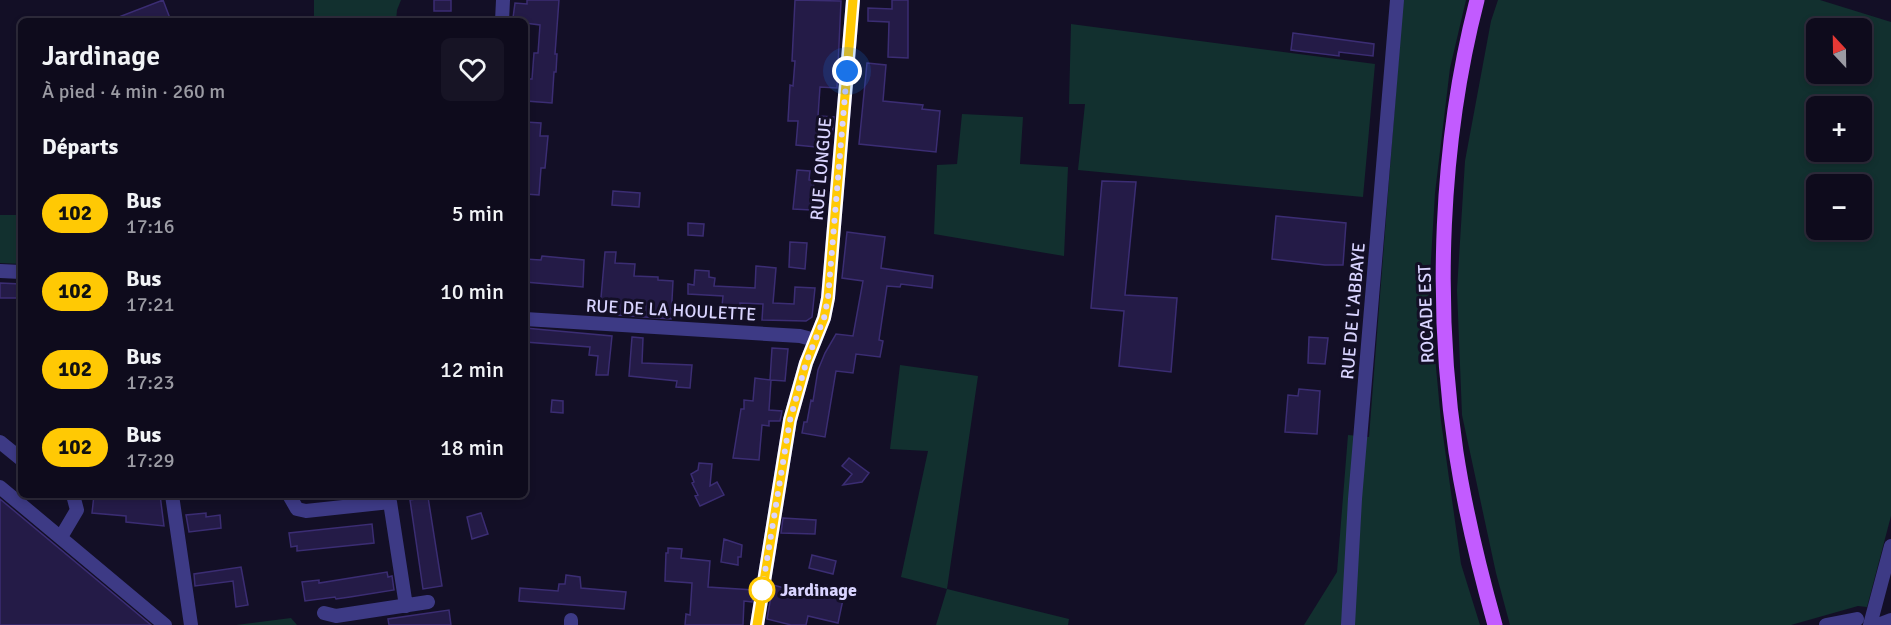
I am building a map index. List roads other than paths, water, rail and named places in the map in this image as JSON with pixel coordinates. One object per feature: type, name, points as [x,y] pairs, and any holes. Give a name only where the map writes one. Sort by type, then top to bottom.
[{"type":"main road","name":"ROCADE EST","points":[[1477,0],[1460,82],[1450,158],[1445,225],[1444,304],[1447,372],[1456,453],[1473,540],[1495,625]]},
{"type":"street","points":[[502,18],[503,0]]},
{"type":"street","name":"RUE LONGUE","points":[[757,625],[790,420],[804,369],[824,318],[828,298],[853,0]]},
{"type":"street","name":"RUE DE L'ABBAYE","points":[[1348,625],[1357,476],[1397,0]]},
{"type":"street","points":[[0,271],[18,272]]},
{"type":"street","name":"RUE DE LA HOULETTE","points":[[528,319],[800,336],[815,340]]},
{"type":"street","points":[[0,442],[18,457]]},
{"type":"street","points":[[0,487],[165,625]]},
{"type":"street","points":[[61,537],[77,510],[74,498]]},
{"type":"street","points":[[172,498],[190,625]]},
{"type":"street","points":[[290,498],[294,506],[301,510],[390,502],[406,606]]},
{"type":"street","points":[[1873,624],[1891,549]]},
{"type":"street","points":[[324,614],[336,616],[428,602]]},
{"type":"street","points":[[1826,625],[1853,622],[1873,624],[1891,620]]},
{"type":"place","name":"Jardinage","points":[[762,590]]}]
